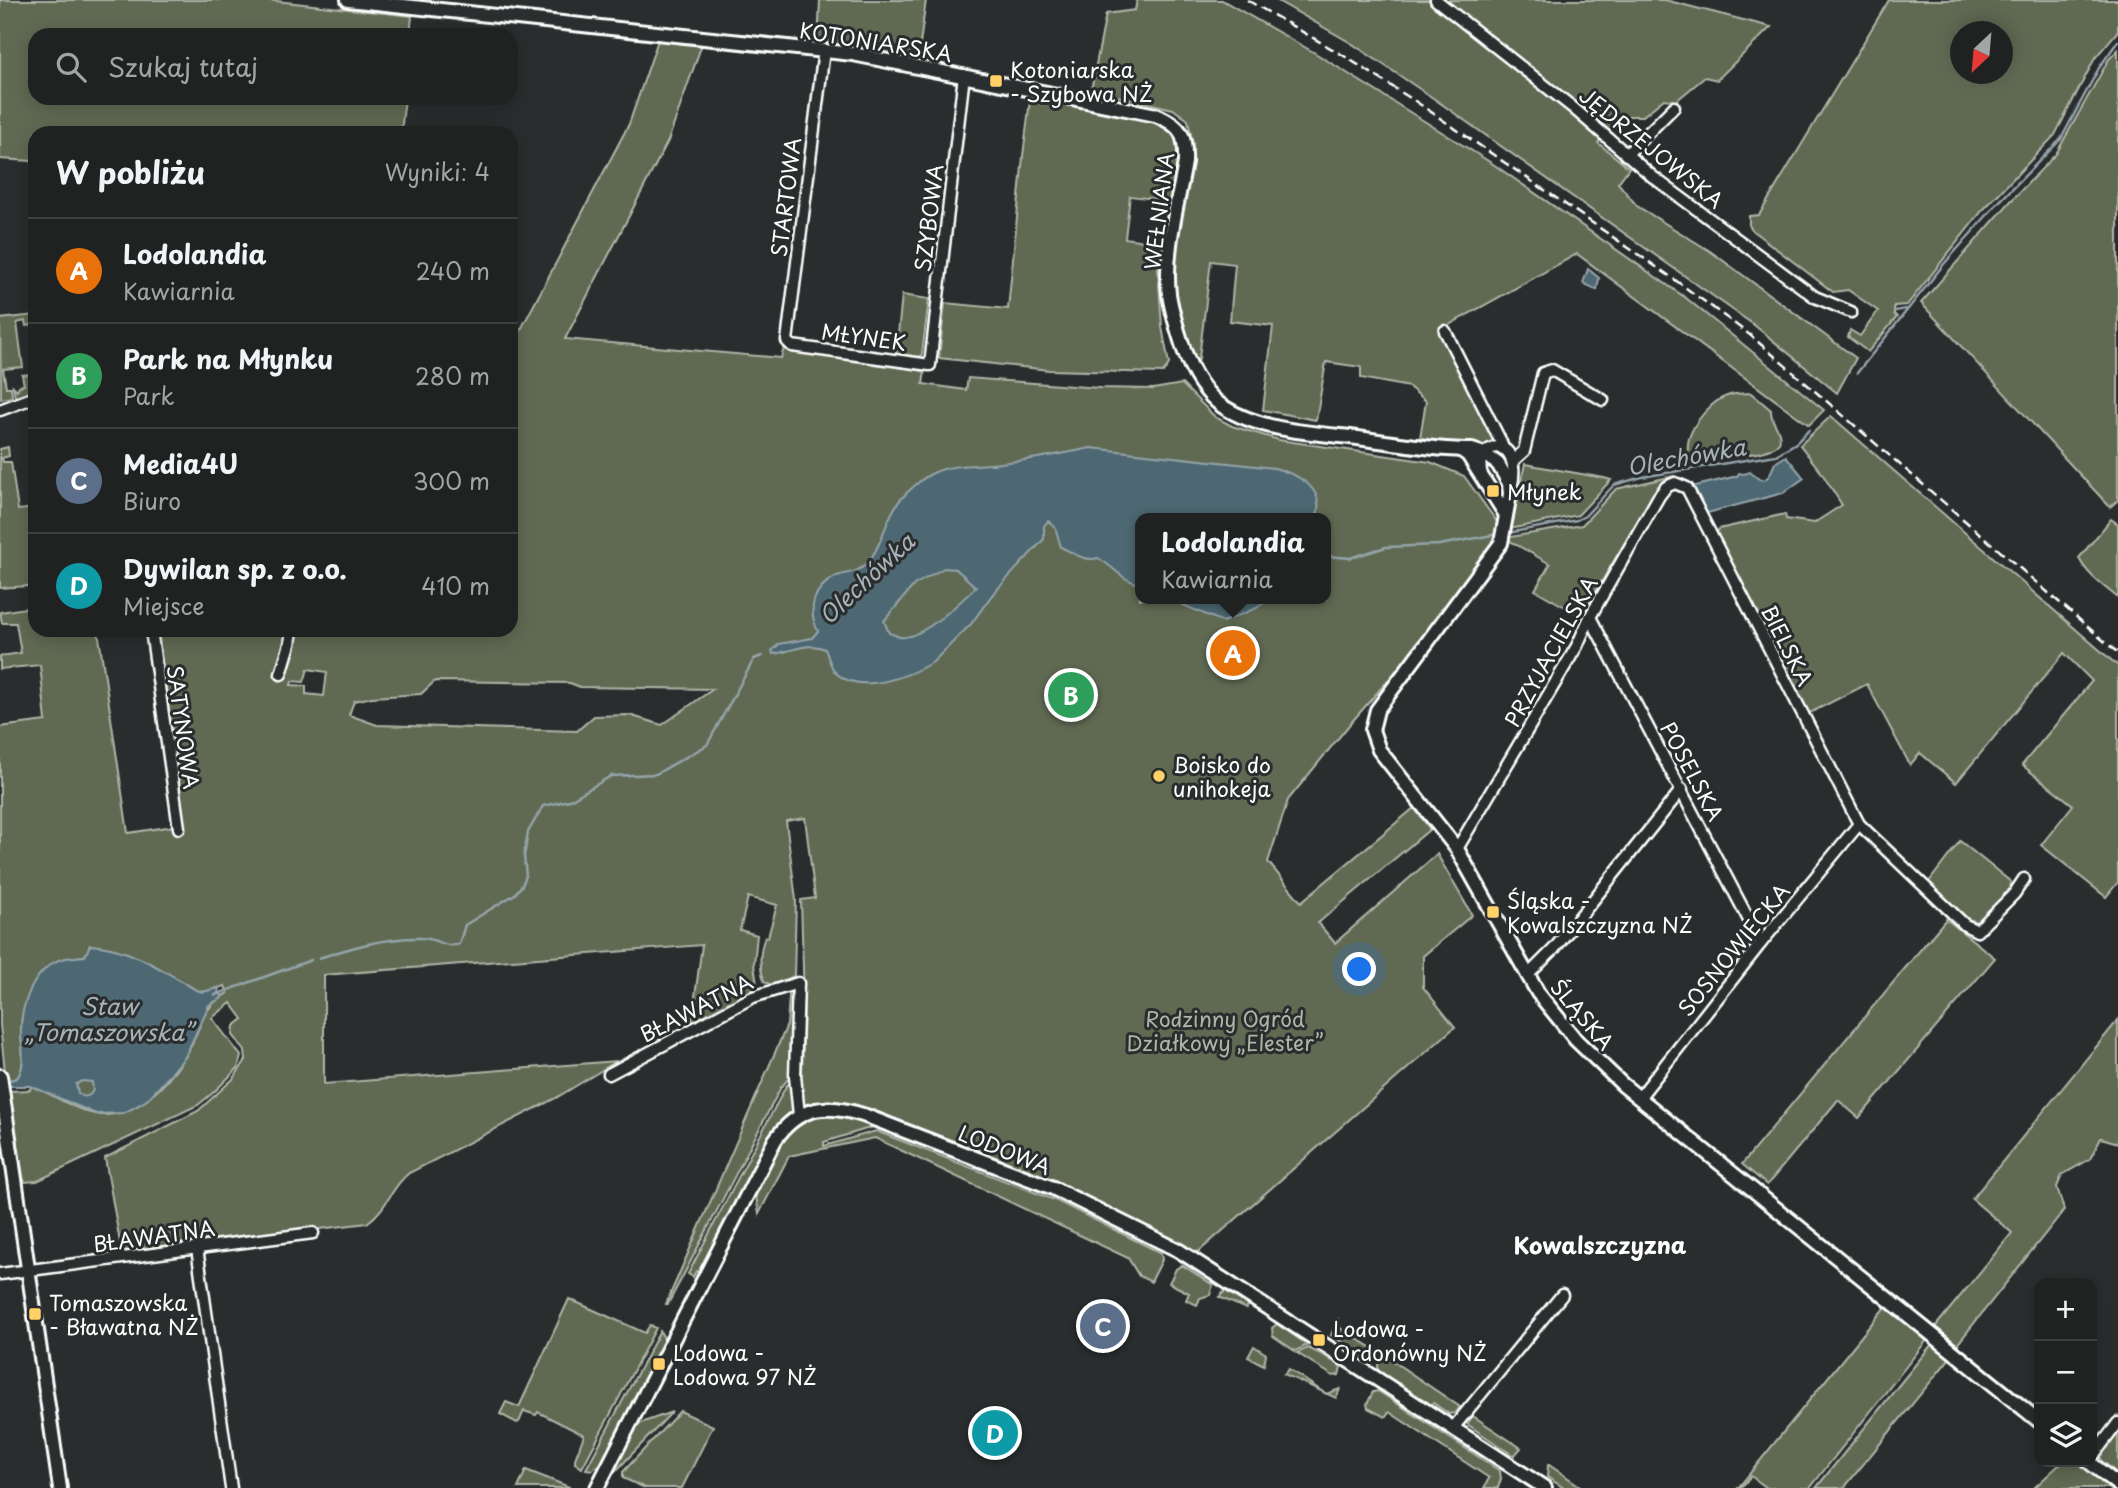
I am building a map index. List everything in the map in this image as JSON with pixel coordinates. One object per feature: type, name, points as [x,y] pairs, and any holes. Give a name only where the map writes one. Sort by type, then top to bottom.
[{"type":"street","name":"KOTONIARSKA","points":[[348,0],[824,50],[964,75],[1156,115],[1171,121],[1181,131]]},
{"type":"street","name":"JĘDRZEJOWSKA","points":[[1436,0],[1572,107],[1626,155],[1815,297],[1851,312]]},
{"type":"street","name":"STARTOWA","points":[[792,346],[787,341],[824,50]]},
{"type":"street","name":"SZYBOWA","points":[[930,365],[964,75]]},
{"type":"street","points":[[1626,155],[1674,107]]},
{"type":"street","name":"WEŁNIANA","points":[[1181,131],[1185,145],[1185,162],[1168,267],[1169,292],[1178,330],[1196,377],[1209,395],[1224,407],[1255,420],[1296,430],[1461,450]]},
{"type":"street","points":[[1445,331],[1503,449],[1514,460]]},
{"type":"street","name":"MŁYNEK","points":[[792,346],[930,365]]},
{"type":"street","points":[[1511,487],[1514,460],[1524,451],[1543,373],[1552,370],[1603,400]]},
{"type":"street","points":[[0,410],[28,400]]},
{"type":"street","points":[[1503,449],[1495,448],[1484,454],[1480,462],[1485,480],[1500,488],[1511,487]]},
{"type":"street","points":[[1461,450],[1484,454],[1498,464],[1511,487]]},
{"type":"street","points":[[1461,450],[1468,455],[1506,515]]},
{"type":"street","name":"PRZYJACIELSKA","points":[[1457,849],[1560,676],[1660,493],[1671,484],[1682,485]]},
{"type":"street","name":"BIELSKA","points":[[1682,485],[1687,488],[1859,824],[1965,925],[1976,931],[2014,894],[2024,879]]},
{"type":"street","name":"ŚLĄSKA","points":[[1511,487],[1500,543],[1377,710],[1372,730],[1380,750],[1457,849],[1527,976],[1550,1009],[1606,1071],[2034,1417]]},
{"type":"street","name":"POSELSKA","points":[[1590,617],[1761,943]]},
{"type":"street","name":"SATYNOWA","points":[[152,637],[179,828]]},
{"type":"street","points":[[281,674],[291,637]]},
{"type":"street","points":[[1527,976],[1548,956],[1682,789]]},
{"type":"street","name":"SOSNOWIECKA","points":[[1639,1098],[1859,824]]},
{"type":"street","name":"BŁAWATNA","points":[[608,1074],[753,997],[798,983],[795,1076],[799,1115]]},
{"type":"street","points":[[0,1076],[60,1488]]},
{"type":"street","name":"LODOWA","points":[[799,1115],[828,1108],[847,1109],[1011,1171],[1093,1207],[1178,1250],[1211,1270],[1545,1488]]},
{"type":"street","points":[[597,1488],[775,1140],[799,1115]]},
{"type":"street","name":"BŁAWATNA","points":[[0,1274],[313,1233]]},
{"type":"street","points":[[197,1248],[230,1488]]},
{"type":"street","points":[[1453,1428],[1562,1295]]},
{"type":"street","points":[[2097,1452],[2118,1423]]},
{"type":"street","points":[[2097,1466],[2118,1485]]},
{"type":"green space","points":[[0,0],[267,0],[412,16],[411,28],[28,28],[28,105],[404,105],[402,126],[28,126],[28,161],[0,159]]},
{"type":"green space","points":[[820,0],[926,0],[918,59],[818,44]]},
{"type":"green space","points":[[1137,0],[1222,0],[1315,53],[1493,164],[1686,298],[1824,410],[1809,425],[1577,254],[1440,330],[1496,442],[1474,447],[1420,438],[1426,401],[1409,387],[1361,378],[1361,367],[1326,362],[1316,420],[1263,410],[1273,326],[1230,321],[1235,264],[1211,261],[1198,366],[1184,328],[1175,288],[1177,243],[1193,144],[1188,120],[1173,109],[1091,90],[1106,14],[1135,10]]},
{"type":"green space","points":[[1276,0],[1665,0],[1771,27],[1717,80],[1705,77],[1676,101],[1664,99],[1643,116],[1623,116],[1598,143],[1629,168],[1618,183],[1637,206],[1710,251],[1856,358],[1837,393],[1754,325],[1433,98],[1351,43]]},
{"type":"green space","points":[[1889,0],[2118,0],[2118,31],[2095,58],[2055,135],[1982,211],[1907,305],[1894,306],[1894,314],[1897,317],[1868,352],[1848,337],[1850,330],[1860,336],[1878,311],[1848,290],[1833,292],[1753,231],[1749,225],[1749,216],[1759,215]]},
{"type":"green space","name":"Rodzinny Ogród Działkowy „Elester”","points":[[658,40],[702,44],[668,141],[565,339],[781,358],[784,348],[925,371],[923,384],[966,390],[968,378],[1099,388],[1153,389],[1182,384],[1215,417],[1232,426],[1279,440],[1430,462],[1464,476],[1500,526],[1498,537],[1417,647],[1288,800],[1268,862],[1301,902],[1414,808],[1430,829],[1318,923],[1335,943],[1437,854],[1472,915],[1423,956],[1423,987],[1455,1027],[1196,1254],[1096,1201],[997,1158],[853,1104],[828,1100],[803,1108],[797,1075],[802,1074],[804,1002],[801,900],[815,898],[805,818],[786,821],[796,900],[794,976],[773,986],[764,981],[762,948],[777,905],[748,897],[740,930],[757,935],[754,964],[758,992],[691,1026],[702,945],[324,975],[324,1084],[617,1061],[556,1098],[409,1173],[380,1211],[367,1223],[122,1254],[105,1158],[198,1111],[233,1079],[246,1060],[245,1051],[233,1035],[234,1026],[243,1019],[231,1003],[212,1018],[241,1056],[238,1068],[198,1105],[37,1181],[25,1182],[9,1091],[30,1090],[31,1086],[95,1114],[109,1115],[136,1107],[168,1079],[185,1057],[206,1012],[228,993],[225,986],[203,992],[196,990],[132,955],[90,945],[85,956],[65,958],[53,963],[34,984],[22,1021],[22,1067],[17,1078],[6,1081],[0,1025],[0,727],[46,721],[40,665],[0,669],[0,656],[21,653],[16,623],[2,623],[0,612],[28,608],[28,637],[99,637],[128,833],[180,825],[150,637],[518,637],[518,335],[629,124]],"holes":[[[308,669],[327,672],[324,696],[306,694],[306,686],[291,685],[292,681],[304,682]],[[435,681],[570,683],[580,687],[713,689],[662,725],[629,715],[594,716],[577,731],[377,725],[349,715],[354,701],[372,697],[421,694]]]},
{"type":"green space","points":[[2118,50],[2118,500],[2110,507],[1921,303],[2056,154],[2109,59]]},
{"type":"green space","points":[[1031,92],[1136,115],[1160,122],[1174,132],[1180,151],[1173,201],[1130,196],[1125,238],[1164,244],[1158,269],[1162,327],[1169,364],[1163,373],[1049,370],[939,358],[945,303],[1008,309]]},
{"type":"green space","points":[[902,295],[929,299],[920,357],[896,354]]},
{"type":"green space","points":[[28,316],[28,326],[25,321],[17,323],[23,367],[3,369],[6,387],[11,387],[12,397],[1,399],[0,319]]},
{"type":"green space","points":[[28,374],[28,395],[15,397],[13,386],[17,390],[24,385],[22,375]]},
{"type":"green space","points":[[1751,393],[1771,410],[1780,438],[1779,443],[1758,453],[1700,457],[1689,455],[1689,438],[1693,429],[1712,405],[1727,396]]},
{"type":"green space","points":[[1831,416],[2118,666],[2118,882],[2106,897],[2041,845],[2073,805],[2022,765],[2092,681],[2064,653],[1956,783],[1920,753],[1910,765],[1867,684],[1808,714],[1714,538],[1719,529],[1785,514],[1786,519],[1814,523],[1842,505],[1800,445]]},
{"type":"green space","points":[[8,447],[9,456],[2,458],[3,462],[11,462],[18,510],[28,509],[28,586],[0,588],[0,449]]},
{"type":"green space","points":[[1525,464],[1611,480],[1578,515],[1510,529]]},
{"type":"green space","points":[[1674,476],[1675,479],[1658,487],[1581,616],[1535,590],[1550,564],[1510,541],[1510,537],[1582,525],[1616,489]]},
{"type":"green space","points":[[2111,519],[2118,524],[2118,598],[2091,575],[2079,558]]},
{"type":"green space","points":[[1960,841],[2011,882],[2004,900],[1978,922],[1968,919],[1928,883]]},
{"type":"green space","points":[[1946,919],[1995,958],[1859,1118],[1838,1100],[1767,1185],[1742,1164]]},
{"type":"green space","points":[[789,996],[793,1002],[792,1075],[781,1087],[666,1304],[787,1025]]},
{"type":"green space","points":[[2118,1020],[2118,1143],[2101,1138],[2090,1159],[2062,1175],[2057,1187],[2064,1210],[1956,1346],[1935,1327],[2012,1233],[1972,1199]]},
{"type":"green space","points":[[85,1079],[91,1082],[94,1088],[91,1094],[85,1097],[79,1094],[76,1088],[79,1082]]},
{"type":"green space","points":[[793,1081],[794,1107],[791,1114],[775,1127],[699,1272],[696,1271],[693,1277],[688,1274],[786,1086]]},
{"type":"green space","points":[[827,1114],[876,1126],[824,1142],[824,1146],[876,1131],[1057,1201],[1161,1253],[1162,1260],[1151,1282],[1139,1276],[1128,1258],[875,1138],[789,1156],[759,1214],[755,1191],[785,1135],[808,1120]]},
{"type":"green space","points":[[1182,1265],[1213,1285],[1210,1295],[1200,1298],[1197,1305],[1186,1300],[1189,1293],[1169,1283],[1176,1269]]},
{"type":"green space","points":[[1225,1291],[1248,1305],[1246,1309],[1219,1297]]},
{"type":"green space","points":[[569,1299],[645,1333],[650,1325],[656,1328],[582,1468],[575,1463],[575,1459],[584,1435],[538,1412],[536,1415],[524,1411],[517,1423],[500,1414],[506,1402],[519,1407]]},
{"type":"green space","points":[[1885,1307],[1927,1340],[1810,1488],[1767,1488],[1751,1476],[1738,1488]]},
{"type":"green space","points":[[1338,1320],[1340,1328],[1376,1350],[1369,1360],[1351,1349],[1352,1346],[1331,1335]]},
{"type":"green space","points":[[1277,1324],[1308,1345],[1295,1351],[1273,1336],[1272,1328]]},
{"type":"green space","points":[[660,1331],[665,1340],[602,1463],[592,1470],[586,1469]]},
{"type":"green space","points":[[1932,1344],[1950,1358],[1844,1488],[1816,1488]]},
{"type":"green space","points":[[1254,1346],[1266,1354],[1264,1365],[1248,1357]]},
{"type":"green space","points":[[1308,1348],[1341,1367],[1339,1375],[1333,1376],[1297,1353]]},
{"type":"green space","points":[[1384,1355],[1460,1407],[1455,1413],[1449,1414],[1433,1403],[1430,1405],[1378,1371],[1378,1365]]},
{"type":"green space","points":[[1289,1369],[1323,1392],[1284,1374]]},
{"type":"green space","points":[[1340,1389],[1336,1398],[1327,1394]]},
{"type":"green space","points":[[1378,1391],[1500,1471],[1498,1488],[1484,1488],[1489,1478],[1389,1412],[1385,1417],[1368,1408],[1367,1404],[1373,1392]]},
{"type":"green space","points":[[680,1411],[713,1426],[682,1488],[645,1488],[623,1478],[623,1472]]},
{"type":"green space","points":[[672,1412],[615,1472],[614,1468],[635,1425]]},
{"type":"green space","points":[[1473,1416],[1521,1448],[1514,1456],[1467,1424]]},
{"type":"green space","points":[[2118,1429],[2118,1474],[2102,1461],[2099,1453]]},
{"type":"green space","points":[[1548,1465],[1583,1488],[1564,1488],[1547,1477]]},
{"type":"green space","points":[[2057,1467],[2085,1467],[2112,1488],[2034,1488]]},
{"type":"green space","points":[[526,1470],[569,1487],[569,1488],[518,1488]]},
{"type":"water","points":[[1588,269],[1599,278],[1597,290],[1583,283]]},
{"type":"water","points":[[1091,448],[1274,468],[1292,474],[1308,484],[1314,491],[1318,508],[1317,513],[1135,513],[1135,583],[1098,558],[1084,558],[1061,547],[1055,527],[1048,521],[1044,526],[1044,539],[992,595],[971,624],[933,662],[923,667],[885,681],[859,683],[847,680],[835,672],[825,649],[813,646],[773,654],[772,651],[779,644],[812,638],[818,631],[813,615],[817,593],[835,577],[856,571],[868,562],[895,507],[924,478],[958,466],[1024,460]],"holes":[[[944,568],[956,569],[976,587],[941,618],[919,632],[900,637],[889,633],[884,621],[914,585]]]},
{"type":"water","points":[[1786,456],[1804,478],[1783,493],[1707,513],[1692,487],[1737,476],[1739,473],[1750,472],[1764,480],[1775,463]]},
{"type":"water","points":[[1181,604],[1262,604],[1223,622]]},
{"type":"water","name":"Staw „Tomaszowska”","points":[[90,945],[118,950],[145,961],[196,990],[203,992],[219,988],[218,993],[222,995],[222,998],[209,1005],[185,1057],[147,1100],[124,1113],[96,1114],[31,1086],[7,1086],[6,1081],[17,1078],[22,1069],[22,1015],[33,985],[45,969],[57,961],[85,956]],"holes":[[[82,1081],[92,1082],[93,1090],[90,1095],[84,1097],[78,1093],[76,1084]]]},
{"type":"waterway","name":"Olechówka","points":[[1857,373],[1944,264],[1996,205],[2061,139],[2099,68],[2118,41]]},
{"type":"waterway","points":[[1895,311],[1906,309]]},
{"type":"waterway","name":"Olechówka","points":[[1508,533],[1577,520],[1585,516],[1614,485],[1642,477],[1776,455],[1796,443],[1809,430]]},
{"type":"waterway","name":"Olechówka","points":[[1331,556],[1350,558],[1386,547],[1439,545],[1498,534]]},
{"type":"waterway","name":"Olechówka","points":[[319,958],[396,939],[422,938],[450,945],[459,944],[465,925],[515,894],[522,885],[526,876],[524,856],[528,832],[543,806],[570,800],[611,776],[656,774],[707,745],[754,659],[762,656]]},
{"type":"waterway","name":"Olechówka","points":[[215,995],[311,960]]},
{"type":"railway","points":[[1247,0],[1341,54],[1418,103],[1671,277],[1750,335],[2118,653]]},
{"type":"place","name":"Kotoniarska - Szybowa NŻ","points":[[996,81]]},
{"type":"place","name":"Młynek","points":[[1493,491]]},
{"type":"place","name":"Lodolandia","points":[[1233,653]]},
{"type":"place","name":"Park na Młynku","points":[[1071,695]]},
{"type":"place","name":"Boisko do unihokeja","points":[[1159,776]]},
{"type":"place","name":"Śląska - Kowalszczyzna NŻ","points":[[1493,912]]},
{"type":"place","name":"Tomaszowska - Bławatna NŻ","points":[[35,1314]]},
{"type":"place","name":"Media4U","points":[[1103,1326]]},
{"type":"place","name":"Lodowa - Ordonówny NŻ","points":[[1319,1340]]},
{"type":"place","name":"Lodowa - Lodowa 97 NŻ","points":[[659,1364]]},
{"type":"place","name":"Dywilan sp. z o.o.","points":[[995,1433]]},
{"type":"district","name":"Kowalszczyzna","points":[[1600,1244]]}]
